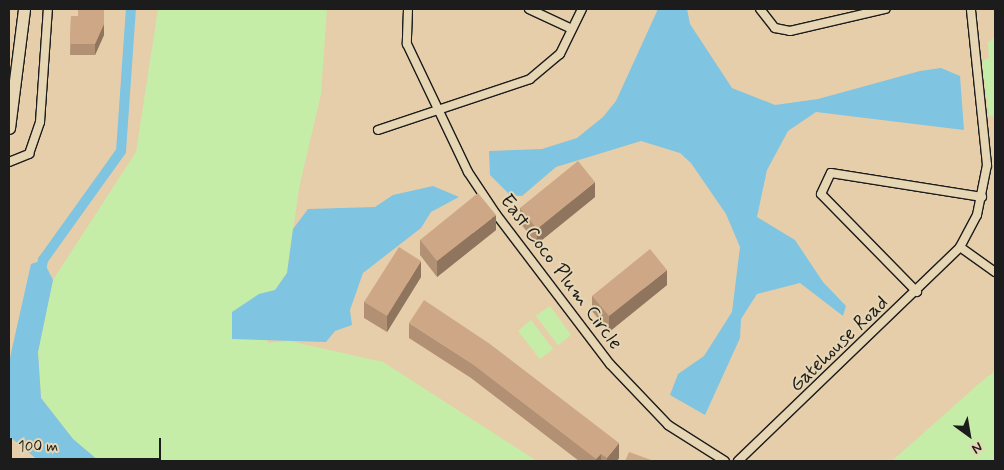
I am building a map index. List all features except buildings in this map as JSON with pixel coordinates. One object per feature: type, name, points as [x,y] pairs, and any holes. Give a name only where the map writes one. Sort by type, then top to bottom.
[{"type":"main road","points":[[9,128],[24,9]]},
{"type":"street","points":[[9,162],[30,154],[40,122],[48,9]]},
{"type":"street","name":"East Coco Plum Circle","points":[[408,9],[407,44],[416,66],[468,172],[496,214],[610,364],[668,425],[725,461]]},
{"type":"street","points":[[529,9],[572,29]]},
{"type":"street","points":[[378,130],[436,108],[530,78],[560,54],[582,9]]},
{"type":"street","points":[[760,9],[775,28],[790,31],[885,9]]},
{"type":"street","points":[[970,9],[985,116],[988,165],[982,197],[960,248],[995,272]]},
{"type":"street","points":[[917,292],[821,194],[831,173],[982,197]]},
{"type":"street","name":"Gatehouse Road","points":[[738,461],[917,292],[960,248]]},
{"type":"green space","points":[[158,9],[327,9],[321,94],[299,188],[287,273],[275,290],[259,294],[268,343],[289,341],[383,362],[537,461],[99,461],[73,439],[41,398],[38,352],[53,280],[136,152]]},
{"type":"green space","points":[[995,38],[995,115],[989,116],[982,61],[989,58],[988,42]]},
{"type":"green space","points":[[550,306],[571,335],[558,345],[536,316]]},
{"type":"green space","points":[[531,320],[553,349],[540,359],[518,331]]},
{"type":"green space","points":[[995,371],[995,461],[892,461],[981,382]]},
{"type":"water","points":[[658,9],[687,9],[690,24],[732,88],[775,105],[818,99],[920,71],[941,68],[960,76],[964,130],[816,112],[788,131],[767,170],[757,217],[795,240],[823,282],[846,306],[843,316],[800,283],[757,294],[741,319],[740,338],[705,415],[670,395],[678,374],[704,356],[732,312],[740,247],[726,214],[691,163],[680,153],[641,141],[556,167],[522,196],[510,195],[490,175],[489,151],[542,149],[577,138],[603,117],[616,101]]},
{"type":"water","points":[[433,186],[459,197],[431,212],[421,228],[363,273],[350,310],[352,325],[335,331],[326,342],[232,339],[232,312],[259,294],[275,290],[287,273],[293,229],[308,209],[375,207],[393,195]]},
{"type":"water","points":[[43,260],[53,280],[38,352],[41,398],[73,439],[99,461],[39,461],[9,436],[9,362],[31,264]]},
{"type":"waterway","points":[[41,272],[43,260],[121,151],[131,9]]}]
